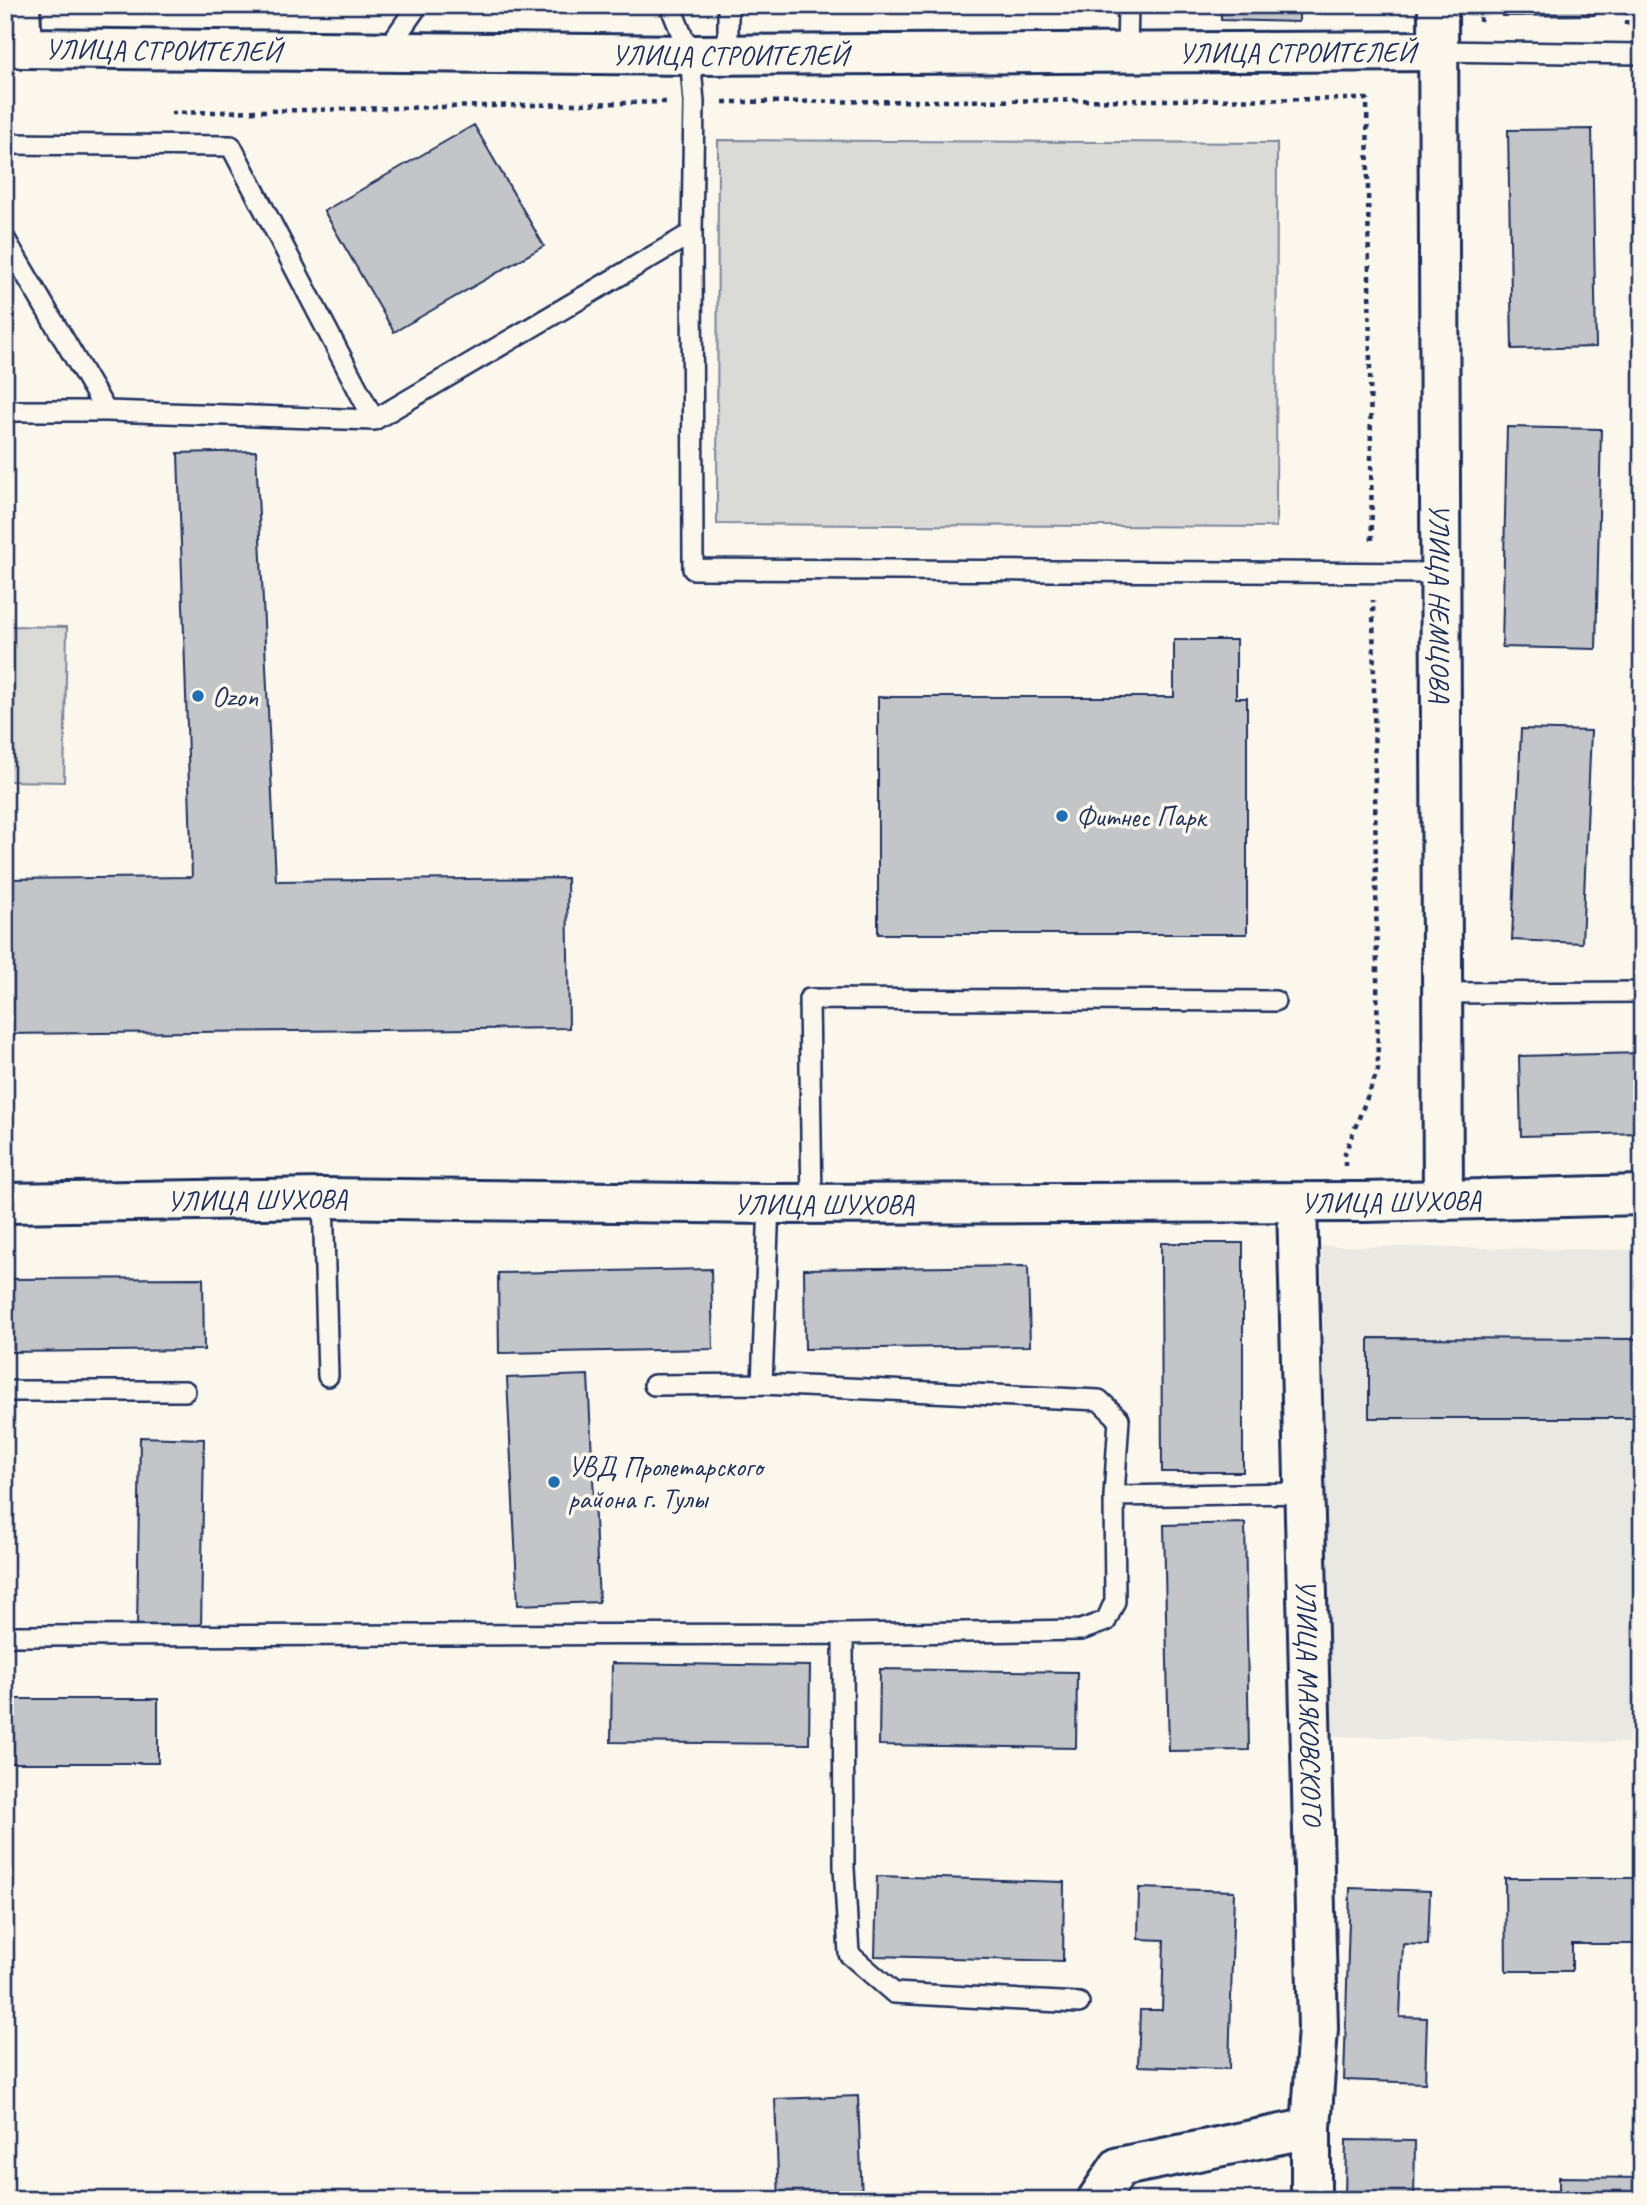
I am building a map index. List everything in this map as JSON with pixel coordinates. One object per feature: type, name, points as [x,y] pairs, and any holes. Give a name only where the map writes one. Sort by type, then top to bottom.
[{"type":"street","name":"УЛИЦА СТРОИТЕЛЕЙ","points":[[20,5],[22,48],[690,55],[1438,51]]},
{"type":"street","name":"УЛИЦА НЕМЦОВА","points":[[1438,5],[1443,1201]]},
{"type":"street","name":"УЛИЦА ШУХОВА","points":[[5,1203],[323,1198],[769,1204],[1297,1203],[1642,1195]]},
{"type":"street","name":"УЛИЦА МАЯКОВСКОГО","points":[[1297,1203],[1318,2028],[1311,2128],[1311,2200]]},
{"type":"street","points":[[1097,2200],[1119,2167],[1311,2128]]},
{"type":"lane","points":[[385,52],[418,5]]},
{"type":"lane","points":[[670,5],[690,55],[694,102],[693,569],[1440,573]]},
{"type":"lane","points":[[728,5],[728,55]]},
{"type":"lane","points":[[1127,53],[1128,5]]},
{"type":"lane","points":[[1438,51],[1642,54]]},
{"type":"lane","points":[[5,144],[231,146],[374,420]]},
{"type":"lane","points":[[5,411],[106,411],[374,420],[692,233]]},
{"type":"lane","points":[[5,239],[106,411]]},
{"type":"lane","points":[[1442,993],[1642,992]]},
{"type":"lane","points":[[812,1204],[808,999],[1275,1001]]},
{"type":"lane","points":[[323,1198],[328,1376]]},
{"type":"lane","points":[[762,1384],[769,1204]]},
{"type":"lane","points":[[5,1636],[843,1634],[1081,1630],[1105,1621],[1115,1601],[1114,1496],[1119,1419],[1099,1400],[762,1384],[654,1385]]},
{"type":"lane","points":[[5,1391],[185,1391]]},
{"type":"lane","points":[[1114,1496],[1303,1493]]},
{"type":"lane","points":[[843,1634],[844,1868],[849,1954],[894,1993],[1079,2003]]},
{"type":"path","points":[[157,113],[694,102],[1367,99],[1378,1070],[1345,1153],[1346,1202]]},
{"type":"shaded area","points":[[718,140],[1277,143],[1276,527],[717,524]]},
{"type":"shaded area","points":[[5,626],[67,627],[64,782],[5,781]]},
{"type":"shaded area","points":[[1322,1246],[1642,1250],[1642,1743],[1330,1736]]},
{"type":"building","points":[[78,5],[147,5],[147,12],[78,11]]},
{"type":"building","points":[[1221,5],[1299,5],[1299,22],[1221,20]]},
{"type":"building","points":[[1501,5],[1594,5],[1594,15],[1502,16]]},
{"type":"building","points":[[474,125],[544,246],[394,332],[324,211]]},
{"type":"building","points":[[1592,129],[1596,347],[1512,349],[1508,130]]},
{"type":"building","points":[[1507,427],[1601,429],[1596,649],[1502,647]]},
{"type":"building","points":[[256,451],[276,881],[567,878],[569,1028],[5,1034],[5,879],[192,877],[178,453]]},
{"type":"building","name":"Фитнес Парк","points":[[1174,640],[1236,640],[1236,698],[1247,698],[1247,934],[878,934],[878,697],[1174,697]]},
{"type":"building","points":[[1521,729],[1591,731],[1582,943],[1512,940]]},
{"type":"building","points":[[1642,1053],[1642,1133],[1521,1136],[1519,1056]]},
{"type":"building","points":[[1161,1243],[1243,1243],[1243,1472],[1162,1472]]},
{"type":"building","points":[[1028,1266],[1030,1346],[805,1349],[804,1269]]},
{"type":"building","points":[[711,1269],[713,1349],[499,1353],[498,1273]]},
{"type":"building","points":[[203,1278],[204,1350],[5,1352],[5,1279]]},
{"type":"building","points":[[1369,1338],[1642,1339],[1642,1418],[1369,1418]]},
{"type":"building","points":[[588,1375],[599,1602],[518,1605],[507,1378]]},
{"type":"building","points":[[140,1437],[204,1439],[201,1629],[137,1628]]},
{"type":"building","points":[[1245,1523],[1249,1750],[1169,1751],[1164,1525]]},
{"type":"building","points":[[612,1663],[810,1666],[809,1744],[611,1742]]},
{"type":"building","points":[[880,1669],[1077,1672],[1076,1748],[879,1745]]},
{"type":"building","points":[[5,1699],[158,1699],[158,1763],[5,1763]]},
{"type":"building","points":[[877,1876],[1064,1882],[1063,1961],[875,1956]]},
{"type":"building","points":[[1505,1878],[1642,1878],[1642,1944],[1572,1944],[1572,1971],[1506,1971]]},
{"type":"building","points":[[1139,1888],[1234,1891],[1229,2069],[1138,2066],[1140,2010],[1162,2010],[1164,1940],[1138,1939]]},
{"type":"building","points":[[1350,1888],[1430,1891],[1428,1945],[1403,1944],[1400,2017],[1427,2018],[1425,2083],[1344,2080]]},
{"type":"building","points":[[858,2096],[862,2200],[779,2200],[775,2099]]},
{"type":"building","points":[[1346,2140],[1415,2141],[1414,2200],[1345,2200]]},
{"type":"building","points":[[1559,2177],[1642,2178],[1642,2200],[1559,2200]]},
{"type":"place","name":"Ozon","points":[[198,696]]},
{"type":"place","name":"Фитнес Парк","points":[[1062,816]]},
{"type":"place","name":"УВД Пролетарского района г. Тулы","points":[[554,1482]]}]
